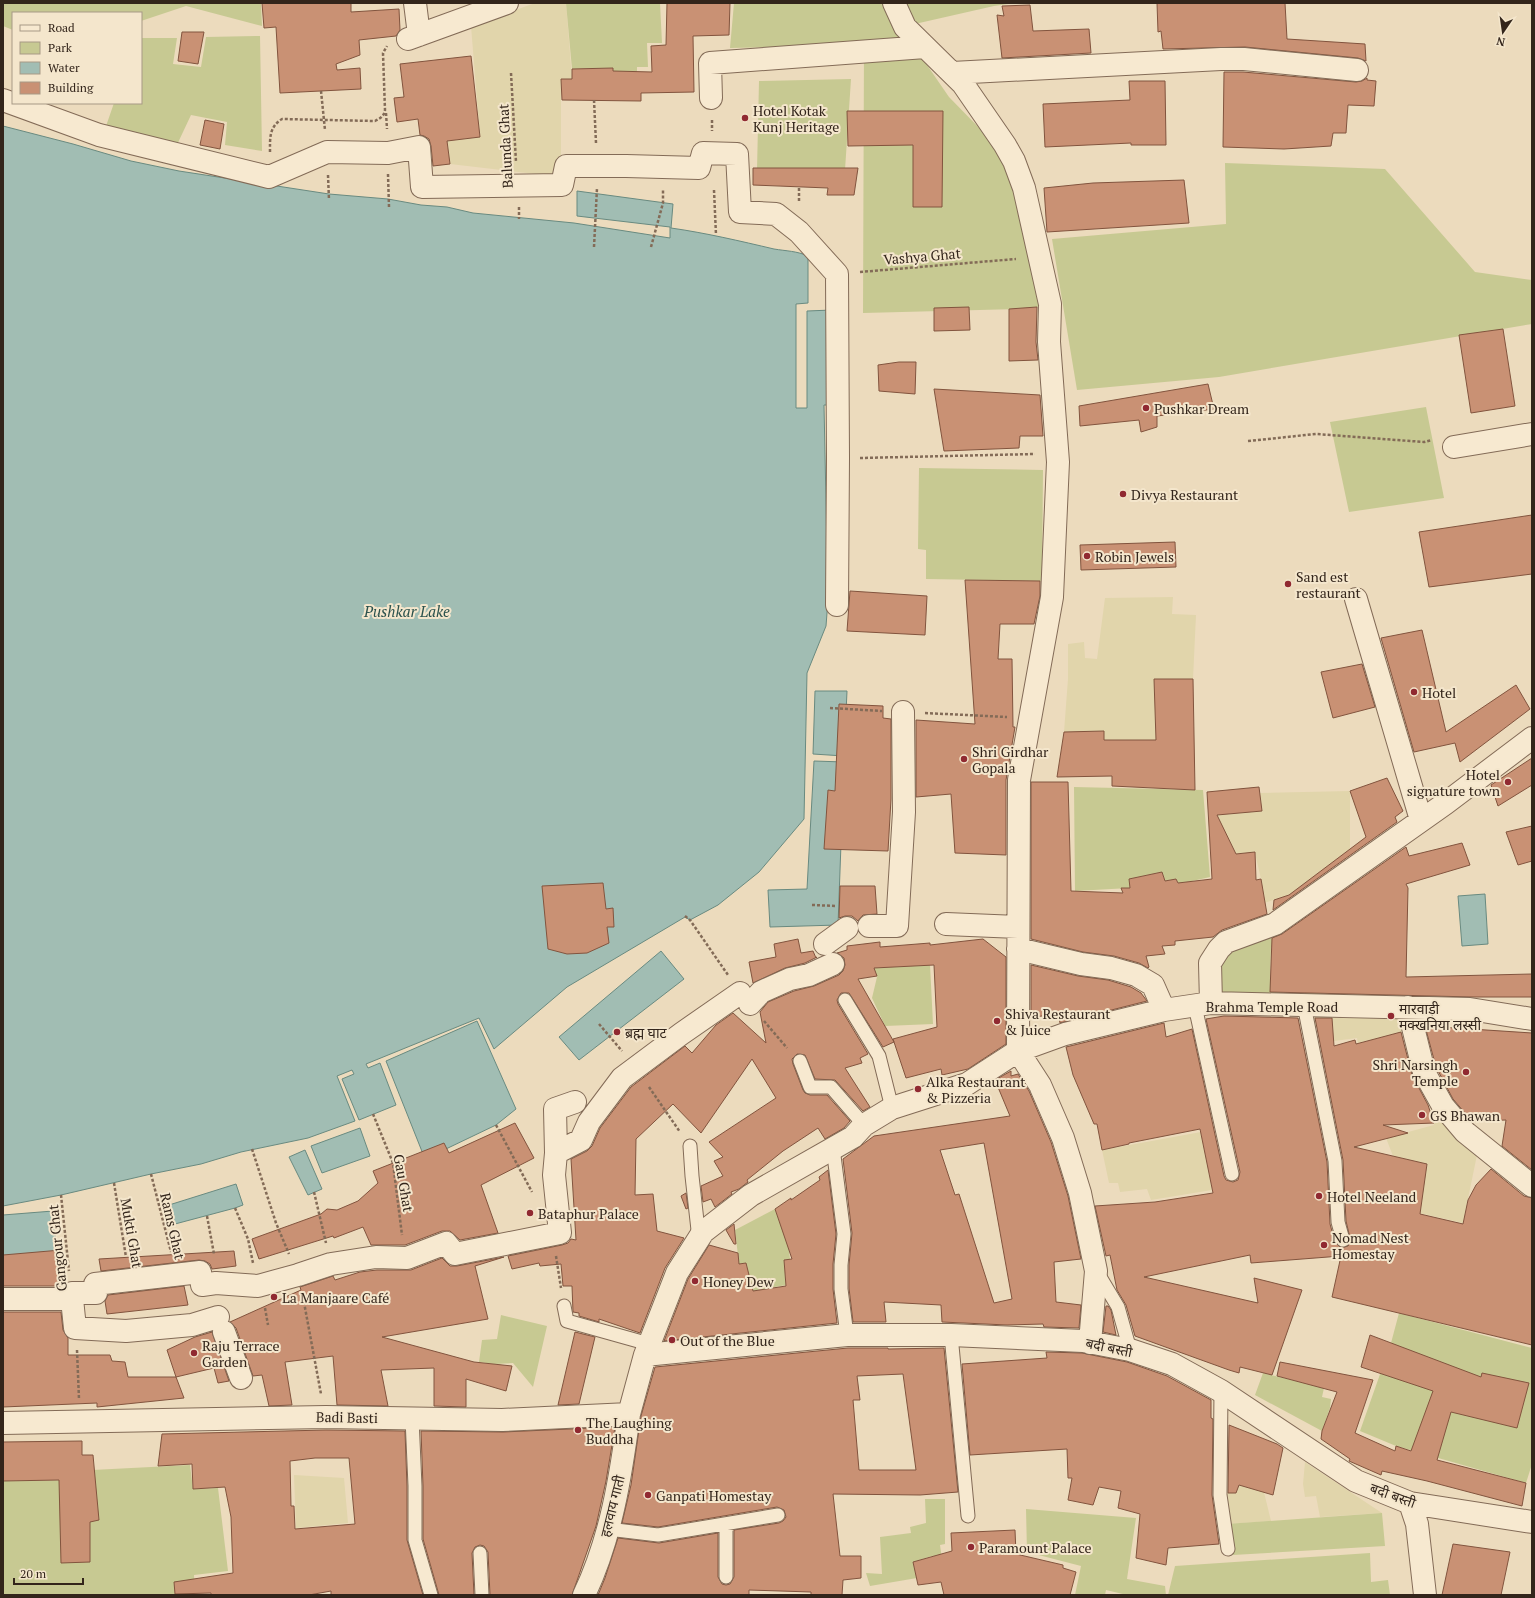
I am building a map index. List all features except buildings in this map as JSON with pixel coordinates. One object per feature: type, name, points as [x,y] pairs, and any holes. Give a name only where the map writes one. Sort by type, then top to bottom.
[{"type":"street","points":[[415,3],[413,37],[507,3]]},
{"type":"street","points":[[894,3],[905,27],[963,84],[1005,145],[1014,161],[1024,188],[1050,304],[1049,342],[1058,453],[1052,597],[1019,780],[1018,1051],[1040,1085],[1063,1138],[1080,1193],[1096,1271],[1090,1342]]},
{"type":"street","points":[[711,98],[710,63],[925,47]]},
{"type":"street","points":[[952,73],[1221,59],[1252,60],[1357,70]]},
{"type":"street","points":[[14,104],[99,135],[269,177],[328,152],[388,153],[419,147],[422,187],[562,185],[566,166],[662,166],[699,168],[703,153],[736,154],[740,212],[776,214],[799,232],[837,274],[837,605]]},
{"type":"street","points":[[1454,447],[1532,434]]},
{"type":"street","points":[[1356,598],[1421,820]]},
{"type":"street","points":[[869,926],[897,926],[904,812],[903,712]]},
{"type":"street","points":[[1203,1004],[1210,963],[1219,949],[1226,942],[1275,924],[1421,820],[1532,738]]},
{"type":"street","points":[[946,924],[1018,927]]},
{"type":"street","points":[[556,1153],[581,1140],[589,1122],[622,1078],[681,1034],[745,998],[790,979],[809,976],[829,954],[846,928]]},
{"type":"street","points":[[1018,949],[1081,964],[1111,968],[1136,975],[1153,985],[1164,1010]]},
{"type":"street","name":"Brahma Temple Road","points":[[647,1350],[677,1273],[703,1232],[751,1195],[852,1137],[864,1125],[892,1108],[967,1084],[1018,1051],[1065,1034],[1164,1010],[1203,1004],[1470,1009],[1532,1019]]},
{"type":"street","points":[[1408,1007],[1424,1072],[1443,1106],[1465,1132],[1532,1186]]},
{"type":"street","points":[[72,1293],[96,1293],[95,1284],[200,1272],[202,1285],[216,1283],[258,1286],[331,1264],[376,1256],[407,1258],[446,1243],[455,1254],[560,1233],[554,1175],[556,1153],[555,1109],[575,1102]]},
{"type":"street","points":[[3,1299],[72,1299],[75,1328],[126,1331],[221,1324],[241,1378]]},
{"type":"street","name":"बदी बस्ती","points":[[647,1350],[847,1335],[951,1335],[1090,1342],[1130,1350],[1172,1364],[1221,1391],[1356,1481],[1410,1503],[1532,1522]]},
{"type":"street","points":[[629,1414],[647,1350]]},
{"type":"street","name":"Badi Basti","points":[[3,1423],[326,1417],[502,1420],[629,1414]]},
{"type":"street","name":"हलवाय गाती","points":[[584,1595],[592,1579],[608,1529],[620,1478],[629,1414]]},
{"type":"street","points":[[1410,1503],[1418,1524],[1425,1595]]},
{"type":"lane","points":[[845,1000],[879,1056],[892,1108]]},
{"type":"lane","points":[[1203,1004],[1232,1174]]},
{"type":"lane","points":[[1304,1005],[1335,1161],[1338,1222],[1343,1240]]},
{"type":"lane","points":[[800,1061],[810,1087],[831,1087],[864,1125]]},
{"type":"lane","points":[[690,1146],[699,1239]]},
{"type":"lane","points":[[833,1148],[844,1234],[841,1265],[841,1289],[847,1335]]},
{"type":"lane","points":[[1096,1271],[1118,1306],[1130,1350]]},
{"type":"lane","points":[[564,1306],[567,1321],[647,1350]]},
{"type":"lane","points":[[951,1335],[968,1516]]},
{"type":"lane","points":[[1221,1391],[1220,1494],[1228,1549]]},
{"type":"lane","points":[[412,1418],[415,1486],[415,1540],[431,1595]]},
{"type":"lane","points":[[608,1529],[658,1536],[778,1515]]},
{"type":"lane","points":[[726,1524],[726,1577]]},
{"type":"lane","points":[[480,1553],[482,1595]]},
{"type":"path","points":[[269,177],[270,135],[273,127],[282,119],[375,121],[384,115],[383,53],[389,44],[413,37]]},
{"type":"path","name":"Balunda Ghat","points":[[511,73],[519,219]]},
{"type":"path","points":[[651,247],[663,203],[662,166]]},
{"type":"path","name":"Vashya Ghat","points":[[837,274],[1039,257]]},
{"type":"path","points":[[1248,441],[1316,434],[1424,442],[1441,438],[1454,447]]},
{"type":"path","points":[[838,458],[870,459],[1058,453]]},
{"type":"path","points":[[830,708],[1030,718]]},
{"type":"path","name":"Gau Ghat","points":[[373,1114],[393,1163],[403,1241],[407,1258]]},
{"type":"path","points":[[496,1125],[533,1195]]},
{"type":"path","name":"Rams Ghat","points":[[151,1174],[171,1252],[174,1276]]},
{"type":"path","name":"Mukti Ghat","points":[[114,1183],[130,1280]]},
{"type":"path","points":[[314,1192],[331,1264]]},
{"type":"path","name":"Gangour Ghat","points":[[61,1195],[72,1293]]},
{"type":"path","points":[[552,1234],[564,1306]]},
{"type":"path","points":[[75,1328],[81,1421]]},
{"type":"shaded area","points":[[535,3],[566,3],[572,79],[561,80],[561,177],[450,164],[447,141],[480,137],[471,26]]},
{"type":"shaded area","points":[[1173,597],[1172,614],[1196,615],[1193,679],[1154,679],[1156,740],[1104,741],[1103,731],[1064,732],[1068,679],[1068,644],[1084,642],[1085,658],[1097,659],[1105,598]]},
{"type":"shaded area","points":[[1350,791],[1350,849],[1289,895],[1264,903],[1261,879],[1255,853],[1236,854],[1217,815],[1262,811],[1260,793]]},
{"type":"shaded area","points":[[1304,1005],[1408,1007],[1414,1029],[1358,1043],[1357,1038],[1334,1041],[1332,1024],[1309,1027]]},
{"type":"shaded area","points":[[1430,1101],[1478,1150],[1463,1223],[1419,1213],[1427,1164],[1393,1156],[1386,1138],[1434,1125]]},
{"type":"shaded area","points":[[1201,1132],[1212,1190],[1151,1200],[1147,1189],[1120,1192],[1118,1183],[1109,1183],[1102,1150]]},
{"type":"shaded area","points":[[1305,1462],[1382,1513],[1320,1517],[1316,1496],[1305,1497],[1303,1484]]},
{"type":"shaded area","points":[[294,1475],[344,1478],[348,1523],[296,1528]]},
{"type":"shaded area","points":[[1262,1484],[1271,1521],[1226,1524],[1223,1493],[1236,1493],[1239,1485],[1254,1489]]},
{"type":"green space","points":[[3,3],[261,3],[262,26],[186,6],[142,21],[142,12],[12,12],[12,30],[3,26]]},
{"type":"green space","points":[[566,3],[660,3],[662,43],[647,43],[648,67],[637,67],[637,78],[613,73],[613,68],[572,69]]},
{"type":"green space","points":[[734,3],[888,3],[896,20],[949,97],[1028,178],[1048,306],[1018,309],[863,313],[864,45],[730,48]]},
{"type":"green space","points":[[896,3],[1015,3],[994,6],[906,26]]},
{"type":"green space","points":[[260,36],[262,151],[225,145],[227,122],[191,115],[175,149],[105,129],[114,104],[142,104],[142,38],[177,38],[173,64],[201,67],[206,37]]},
{"type":"green space","points":[[851,79],[845,170],[757,170],[759,81]]},
{"type":"green space","points":[[1225,163],[1385,169],[1475,272],[1532,280],[1532,324],[1219,377],[1077,390],[1052,239],[1226,224]]},
{"type":"green space","points":[[1426,407],[1444,498],[1349,512],[1330,422]]},
{"type":"green space","points":[[919,468],[1043,470],[1042,581],[926,579],[926,550],[918,549]]},
{"type":"green space","points":[[1074,787],[1203,790],[1210,877],[1179,884],[1176,879],[1165,881],[1162,872],[1129,879],[1130,888],[1075,891]]},
{"type":"green space","points":[[1289,920],[1290,931],[1280,932],[1279,947],[1271,947],[1270,978],[1281,978],[1283,997],[1305,997],[1305,955],[1323,984],[1322,1006],[1214,1004],[1219,949]]},
{"type":"green space","points":[[930,965],[933,1024],[885,1026],[872,998],[877,977],[874,968]]},
{"type":"green space","points":[[775,1209],[788,1243],[790,1259],[784,1260],[786,1285],[742,1293],[749,1276],[746,1263],[739,1264],[735,1230]]},
{"type":"green space","points":[[1399,1313],[1532,1348],[1532,1464],[1526,1483],[1396,1446],[1360,1431],[1391,1343]]},
{"type":"green space","points":[[501,1315],[547,1326],[533,1387],[513,1363],[494,1364],[479,1362],[482,1340],[497,1339]]},
{"type":"green space","points":[[1263,1373],[1324,1388],[1322,1397],[1331,1399],[1330,1408],[1322,1431],[1255,1395]]},
{"type":"green space","points":[[190,1465],[193,1489],[218,1488],[228,1571],[194,1575],[195,1595],[3,1595],[3,1481],[74,1480],[73,1471]]},
{"type":"green space","points":[[925,1499],[945,1499],[945,1544],[940,1545],[942,1559],[932,1556],[913,1562],[917,1578],[870,1586],[866,1573],[882,1574],[880,1537],[911,1533],[910,1527],[926,1523]]},
{"type":"green space","points":[[1026,1509],[1136,1518],[1127,1579],[1165,1586],[1166,1595],[1127,1595],[1106,1590],[1105,1595],[1075,1595],[1081,1566],[1027,1552]]},
{"type":"green space","points":[[1382,1513],[1385,1546],[1233,1555],[1226,1524]]},
{"type":"green space","points":[[1370,1553],[1371,1582],[1388,1580],[1390,1595],[1168,1595],[1175,1566]]},
{"type":"water","name":"Pushkar Lake","points":[[3,126],[131,161],[179,171],[329,194],[388,199],[421,205],[447,207],[473,213],[574,223],[670,238],[670,227],[577,216],[577,191],[673,204],[671,228],[774,249],[796,252],[808,256],[808,303],[796,304],[796,408],[807,408],[807,311],[832,310],[833,405],[824,405],[828,600],[826,626],[807,673],[804,819],[759,872],[718,905],[690,920],[685,917],[567,987],[494,1049],[479,1018],[366,1064],[368,1068],[380,1063],[396,1105],[359,1120],[342,1079],[354,1074],[352,1070],[337,1076],[355,1121],[308,1138],[241,1152],[201,1164],[61,1195],[3,1206]]},
{"type":"water","points":[[815,691],[847,691],[844,756],[813,754]]},
{"type":"water","points":[[814,761],[844,762],[838,925],[770,927],[768,890],[807,889]]},
{"type":"water","points":[[1485,894],[1488,944],[1462,946],[1458,896]]},
{"type":"water","points":[[661,951],[684,979],[579,1060],[559,1037]]},
{"type":"water","points":[[477,1021],[516,1109],[496,1125],[425,1159],[386,1061]]},
{"type":"water","points":[[360,1128],[370,1156],[322,1173],[311,1146]]},
{"type":"water","points":[[305,1150],[322,1189],[308,1195],[289,1157]]},
{"type":"water","points":[[236,1184],[243,1205],[175,1224],[169,1205]]},
{"type":"water","points":[[53,1211],[57,1257],[3,1262],[3,1215]]},
{"type":"place","name":"Hotel Kotak Kunj Heritage","points":[[745,118]]},
{"type":"place","name":"Pushkar Dream","points":[[1146,408]]},
{"type":"place","name":"Divya Restaurant","points":[[1123,494]]},
{"type":"place","name":"Robin Jewels","points":[[1087,556]]},
{"type":"place","name":"Sand est restaurant","points":[[1288,584]]},
{"type":"place","name":"Hotel","points":[[1414,692]]},
{"type":"place","name":"Shri Girdhar Gopala","points":[[964,759]]},
{"type":"place","name":"Hotel signature town","points":[[1508,782]]},
{"type":"place","name":"मारवाड़ी मक्खनिया लस्सी","points":[[1391,1016]]},
{"type":"place","name":"Shiva Restaurant & Juice","points":[[997,1021]]},
{"type":"place","name":"ब्रह्म घाट","points":[[617,1032]]},
{"type":"place","name":"Shri Narsingh Temple","points":[[1466,1072]]},
{"type":"place","name":"Alka Restaurant & Pizzeria","points":[[918,1089]]},
{"type":"place","name":"GS Bhawan","points":[[1422,1115]]},
{"type":"place","name":"Hotel Neeland","points":[[1319,1196]]},
{"type":"place","name":"Bataphur Palace","points":[[530,1213]]},
{"type":"place","name":"Nomad Nest Homestay","points":[[1324,1245]]},
{"type":"place","name":"Honey Dew","points":[[695,1281]]},
{"type":"place","name":"La Manjaare Café","points":[[274,1297]]},
{"type":"place","name":"Out of the Blue","points":[[672,1340]]},
{"type":"place","name":"Raju Terrace Garden","points":[[194,1353]]},
{"type":"place","name":"The Laughing Buddha","points":[[578,1430]]},
{"type":"place","name":"Ganpati Homestay","points":[[648,1495]]},
{"type":"place","name":"Paramount Palace","points":[[971,1547]]}]
